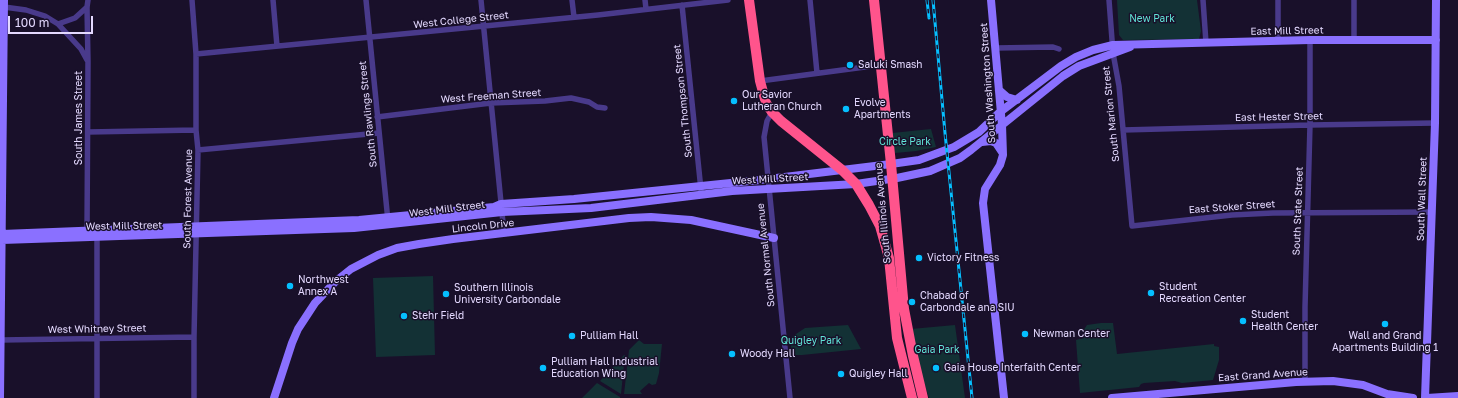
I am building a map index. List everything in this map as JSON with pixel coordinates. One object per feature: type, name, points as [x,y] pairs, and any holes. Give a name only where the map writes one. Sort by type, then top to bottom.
[{"type":"highway","points":[[749,0],[760,81],[766,103],[772,112]]},
{"type":"highway","name":"South Illinois Avenue","points":[[874,0],[904,309],[923,398]]},
{"type":"highway","name":"South Illinois Avenue","points":[[772,112],[842,170],[856,184],[869,205],[884,237],[889,258],[897,338],[912,398]]},
{"type":"main road","name":"South Washington Street","points":[[991,0],[1002,125],[1003,155],[1000,165],[985,189],[983,204],[1004,398]]},
{"type":"main road","name":"South Wall Street","points":[[1426,398],[1435,123],[1436,0]]},
{"type":"main road","points":[[0,398],[2,237],[1,48],[4,3]]},
{"type":"main road","name":"East Mill Street","points":[[891,164],[919,160],[954,147],[979,132],[1000,112],[1061,66],[1076,57],[1093,50],[1113,49],[1138,44],[1310,40],[1436,40]]},
{"type":"main road","name":"East Mill Street","points":[[892,179],[930,171],[960,158],[1063,76],[1113,49]]},
{"type":"main road","points":[[999,90],[1007,97],[1017,100]]},
{"type":"main road","points":[[982,142],[991,141],[996,143],[1003,155]]},
{"type":"main road","name":"West Mill Street","points":[[2,237],[196,230],[354,228],[388,222],[502,208],[590,208],[768,179],[891,164]]},
{"type":"main road","name":"West Mill Street","points":[[701,190],[856,184],[892,179]]},
{"type":"main road","name":"Lincoln Drive","points":[[274,398],[298,329],[316,303],[327,290],[350,269],[378,255],[397,248],[504,233],[629,218],[652,217],[699,221],[774,238]]},
{"type":"main road","name":"East Grand Avenue","points":[[1112,398],[1332,381],[1363,385],[1387,394],[1413,398]]},
{"type":"main road","points":[[1426,398],[1458,396]]},
{"type":"street","name":"South James Street","points":[[87,234],[88,0]]},
{"type":"street","name":"South Forest Avenue","points":[[192,0],[196,54],[196,130],[198,150],[194,398]]},
{"type":"street","points":[[273,0],[277,46]]},
{"type":"street","name":"South Rawlings Street","points":[[366,0],[388,222]]},
{"type":"street","points":[[482,0],[504,233]]},
{"type":"street","points":[[572,0],[574,17]]},
{"type":"street","points":[[645,0],[646,9]]},
{"type":"street","name":"West College Street","points":[[196,54],[369,38],[728,0]]},
{"type":"street","points":[[810,0],[817,73]]},
{"type":"street","name":"South Marion Street","points":[[1109,0],[1113,49],[1119,86],[1132,226]]},
{"type":"street","points":[[1203,0],[1206,43]]},
{"type":"street","points":[[1278,0],[1278,41]]},
{"type":"street","points":[[1354,0],[1354,40]]},
{"type":"street","points":[[4,3],[45,16],[58,24],[82,49],[88,62]]},
{"type":"street","name":"South Thompson Street","points":[[682,5],[701,190]]},
{"type":"street","points":[[58,24],[75,18],[87,7]]},
{"type":"street","name":"South State Street","points":[[1305,382],[1307,212],[1310,125],[1310,40]]},
{"type":"street","points":[[996,48],[1052,47],[1060,49]]},
{"type":"street","points":[[760,81],[880,66]]},
{"type":"street","name":"West Freeman Street","points":[[377,117],[491,103],[570,98],[589,102],[597,107],[605,108]]},
{"type":"street","name":"South Normal Avenue","points":[[772,112],[767,121],[764,137],[790,398]]},
{"type":"street","name":"East Hester Street","points":[[1123,130],[1435,123]]},
{"type":"street","points":[[88,132],[196,130]]},
{"type":"street","points":[[198,150],[379,133]]},
{"type":"street","name":"East Stoker Street","points":[[1132,226],[1232,215],[1307,212],[1431,212]]},
{"type":"street","points":[[97,233],[97,398]]},
{"type":"street","name":"West Whitney Street","points":[[1,340],[194,337]]},
{"type":"green space","name":"New Park","points":[[1117,0],[1197,0],[1201,31],[1199,39],[1123,40],[1119,35]]},
{"type":"green space","name":"Circle Park","points":[[931,129],[936,147],[895,153],[892,133]]},
{"type":"green space","name":"Stehr Field","points":[[433,276],[435,355],[376,357],[373,278]]},
{"type":"green space","points":[[1113,323],[1117,354],[1214,344],[1214,346],[1219,347],[1219,360],[1213,380],[1182,383],[1175,381],[1144,383],[1139,387],[1080,393],[1076,340],[1084,338],[1083,331],[1087,325]]},
{"type":"green space","name":"Quigley Park","points":[[848,325],[861,349],[792,355],[790,338],[805,328]]},
{"type":"green space","name":"Gaia Park","points":[[955,325],[965,398],[929,398],[916,357],[911,329]]},
{"type":"green space","points":[[639,340],[644,344],[662,344],[659,373],[656,384],[652,385],[649,383],[640,391],[642,394],[624,394],[629,350]]},
{"type":"green space","points":[[625,355],[621,394],[600,381]]},
{"type":"green space","points":[[597,383],[620,397],[620,398],[582,398]]},
{"type":"railway","points":[[927,0],[929,18]]},
{"type":"railway","points":[[933,0],[972,398]]},
{"type":"place","name":"Saluki Smash","points":[[850,65]]},
{"type":"place","name":"Our Savior Lutheran Church","points":[[734,101]]},
{"type":"place","name":"Evolve Apartments","points":[[846,109]]},
{"type":"place","name":"Victory Fitness","points":[[919,258]]},
{"type":"place","name":"Northwest Annex A","points":[[290,286]]},
{"type":"place","name":"Student Recreation Center","points":[[1151,293]]},
{"type":"place","name":"Southern Illinois University Carbondale","points":[[446,294]]},
{"type":"place","name":"Chabad of Carbondale ana SIU","points":[[912,302]]},
{"type":"place","name":"Stehr Field","points":[[404,316]]},
{"type":"place","name":"Student Health Center","points":[[1243,321]]},
{"type":"place","name":"Wall and Grand Apartments Building 1","points":[[1385,324]]},
{"type":"place","name":"Newman Center","points":[[1025,334]]},
{"type":"place","name":"Pulliam Hall","points":[[572,336]]},
{"type":"place","name":"Woody Hall","points":[[732,354]]},
{"type":"place","name":"Pulliam Hall Industrial Education Wing","points":[[543,368]]},
{"type":"place","name":"Gaia House Interfaith Center","points":[[936,368]]},
{"type":"place","name":"Quigley Hall","points":[[841,374]]}]
